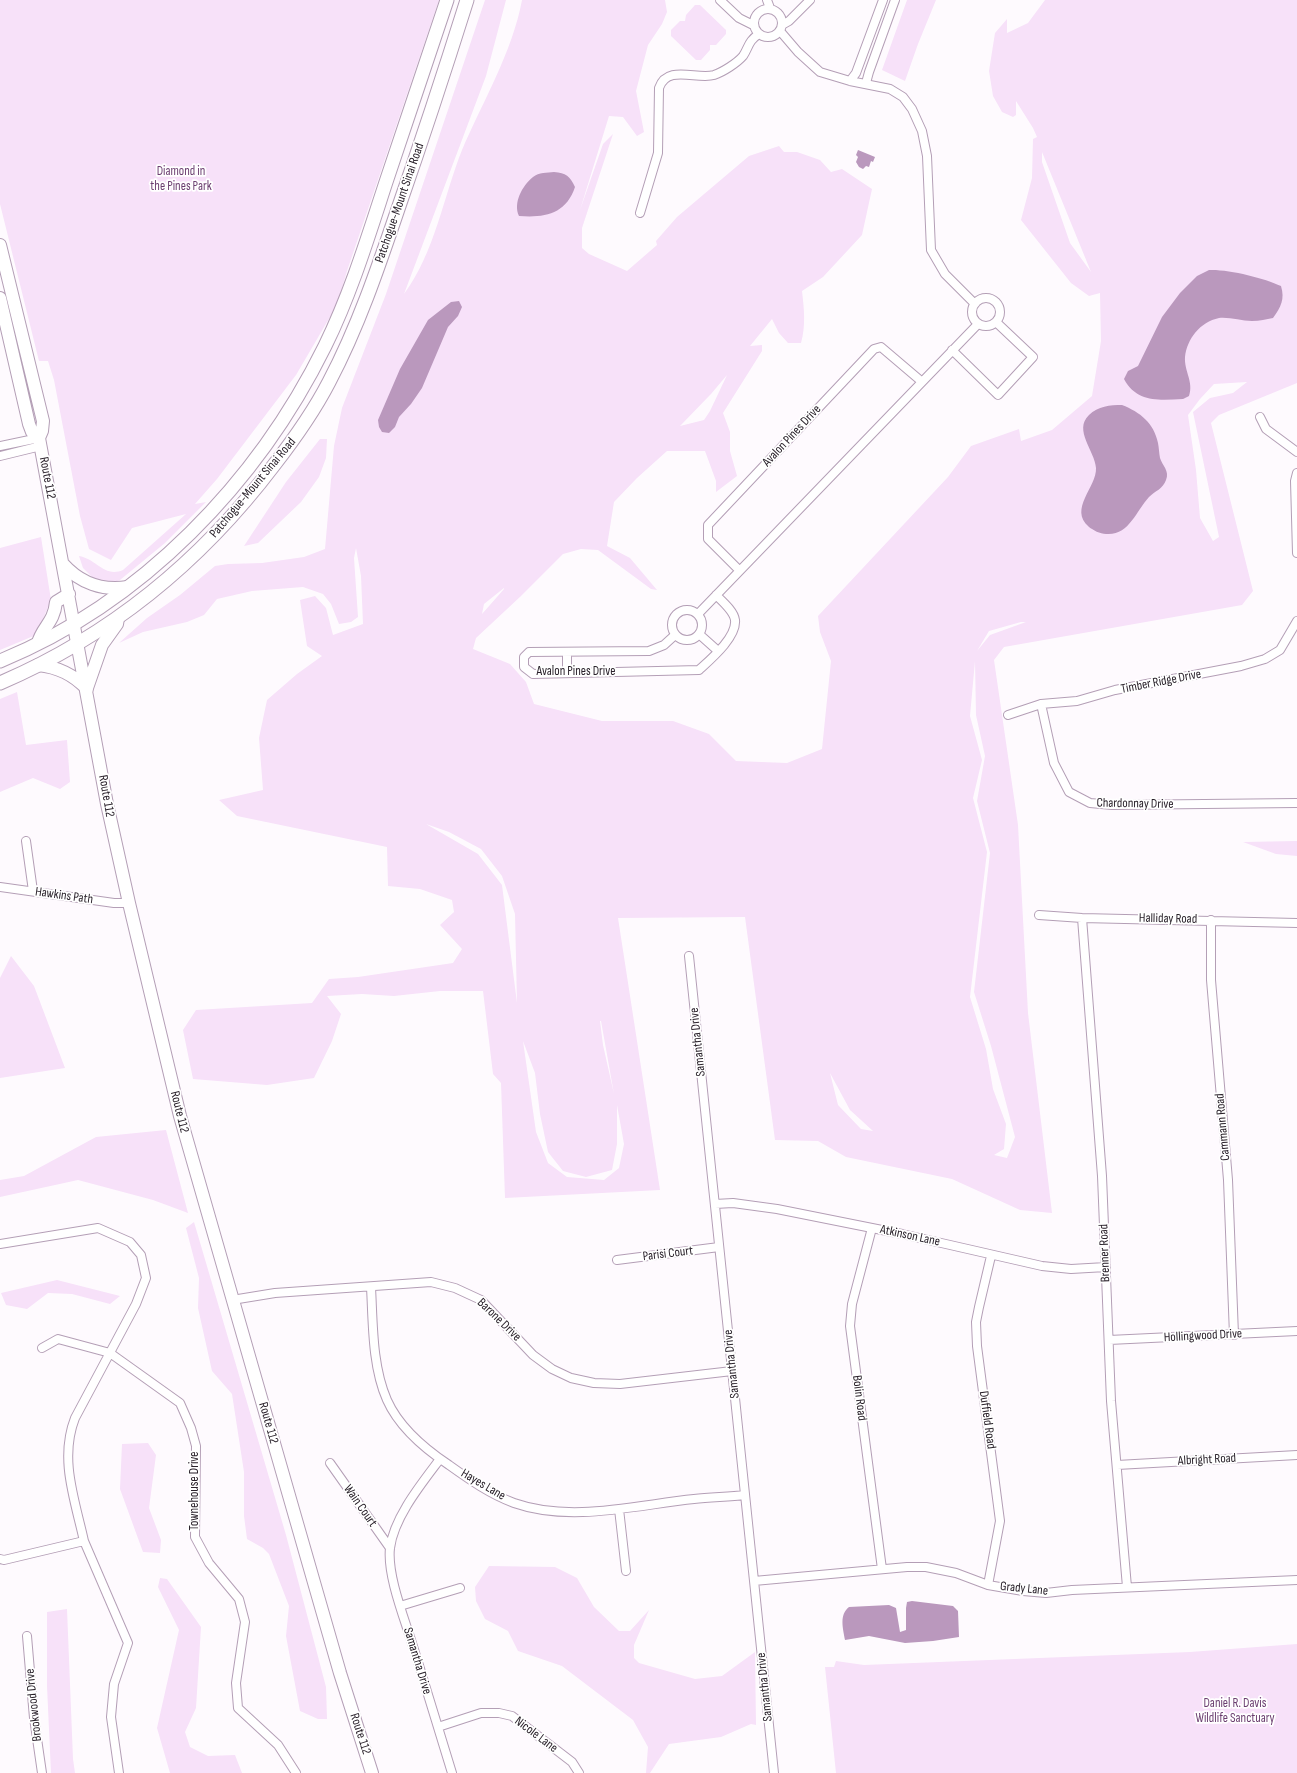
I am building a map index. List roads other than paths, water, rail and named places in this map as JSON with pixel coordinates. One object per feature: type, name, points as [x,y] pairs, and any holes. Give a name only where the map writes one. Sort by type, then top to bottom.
[{"type":"highway","name":"Patchogue-Mount Sinai Road","points":[[0,661],[74,625],[128,587],[193,529],[232,488],[271,438],[293,403],[326,344],[348,295],[447,0]]},
{"type":"highway","name":"Patchogue-Mount Sinai Road","points":[[0,682],[38,665],[78,643],[118,618],[140,602],[192,558],[225,524],[265,477],[298,434],[329,383],[362,313],[468,0]]},
{"type":"highway","points":[[293,403],[310,413]]},
{"type":"main road","name":"Route 112","points":[[0,245],[42,421],[40,442],[107,804],[128,903],[180,1116],[340,1673],[372,1773]]},
{"type":"main road","name":"Route 112","points":[[0,298],[29,424],[32,432],[40,442]]},
{"type":"main road","points":[[63,564],[77,576],[92,584],[110,588],[128,587]]},
{"type":"main road","points":[[38,643],[40,634],[52,620],[56,602],[68,594]]},
{"type":"main road","points":[[38,665],[54,667],[65,671],[77,679],[86,689],[102,645],[117,624],[118,618]]},
{"type":"street","points":[[720,0],[739,18],[753,25],[759,34],[768,37],[776,34],[810,0]]},
{"type":"street","points":[[767,0],[770,8]]},
{"type":"street","points":[[850,81],[856,73],[883,0]]},
{"type":"street","points":[[866,83],[895,0]]},
{"type":"street","points":[[753,25],[754,16],[757,12],[770,8],[778,12],[782,21],[781,28],[798,52],[820,72],[850,81],[890,89],[903,97],[912,109],[922,131],[927,156],[931,250],[944,274],[975,304]]},
{"type":"street","points":[[640,214],[658,153],[659,88],[662,81],[665,78],[680,75],[714,75],[742,57],[751,39],[759,34]]},
{"type":"street","points":[[982,299],[995,302],[1000,310],[999,318],[996,322],[985,326],[978,324],[972,312],[975,304],[982,299]]},
{"type":"street","points":[[952,350],[998,395],[1033,357],[996,322]]},
{"type":"street","points":[[698,614],[921,381],[978,324]]},
{"type":"street","name":"Avalon Pines Drive","points":[[739,570],[708,539],[708,525],[874,350],[881,346],[921,381]]},
{"type":"street","points":[[1260,417],[1266,429],[1297,452]]},
{"type":"street","points":[[0,446],[40,442]]},
{"type":"street","points":[[0,456],[40,442]]},
{"type":"street","points":[[1297,473],[1294,481],[1297,553]]},
{"type":"street","name":"Avalon Pines Drive","points":[[675,635],[664,645],[649,651],[529,652],[524,657],[524,667],[533,674],[699,670],[733,635],[735,619],[726,605],[716,595]]},
{"type":"street","points":[[689,609],[698,614],[701,619],[702,627],[699,634],[694,639],[685,640],[675,635],[671,625],[672,618],[676,613],[689,609]]},
{"type":"street","name":"Timber Ridge Drive","points":[[1008,715],[1041,704],[1077,701],[1115,690],[1241,666],[1265,659],[1280,650],[1297,621]]},
{"type":"street","points":[[699,634],[718,651]]},
{"type":"street","points":[[567,652],[567,673]]},
{"type":"street","name":"Chardonnay Drive","points":[[1041,704],[1054,763],[1069,792],[1090,803],[1112,805],[1297,803]]},
{"type":"street","points":[[26,841],[32,892]]},
{"type":"street","name":"Hawkins Path","points":[[0,887],[114,903],[128,903]]},
{"type":"street","name":"Halliday Road","points":[[1038,915],[1082,918],[1297,923]]},
{"type":"street","name":"Brenner Road","points":[[1082,918],[1102,1176],[1111,1400],[1127,1587]]},
{"type":"street","name":"Cammann Road","points":[[1211,920],[1211,980],[1228,1180],[1234,1334]]},
{"type":"street","name":"Samantha Drive","points":[[689,956],[774,1773]]},
{"type":"street","name":"Atkinson Lane","points":[[715,1204],[733,1203],[757,1206],[872,1228],[1042,1266],[1071,1269],[1106,1268]]},
{"type":"street","points":[[0,1244],[98,1228],[130,1242],[141,1255],[146,1278],[136,1304],[75,1418],[67,1456],[71,1483],[84,1541],[128,1643],[114,1684],[111,1717],[119,1773]]},
{"type":"street","name":"Bolin Road","points":[[872,1228],[852,1304],[850,1326],[882,1569]]},
{"type":"street","name":"Parisi Court","points":[[617,1260],[719,1247]]},
{"type":"street","name":"Duffield Road","points":[[988,1585],[1000,1521],[977,1346],[976,1322],[992,1256]]},
{"type":"street","name":"Barone Drive","points":[[232,1300],[275,1293],[431,1282],[455,1288],[481,1300],[533,1355],[552,1369],[571,1378],[594,1383],[620,1384],[732,1371]]},
{"type":"street","name":"Hayes Lane","points":[[370,1287],[376,1353],[380,1377],[387,1401],[400,1421],[418,1440],[440,1459],[493,1494],[515,1503],[545,1510],[573,1511],[619,1509],[694,1499],[745,1495]]},
{"type":"street","name":"Hollingwood Drive","points":[[1109,1340],[1297,1331]]},
{"type":"street","points":[[42,1348],[58,1339],[110,1353]]},
{"type":"street","name":"Townehouse Drive","points":[[110,1353],[180,1403],[186,1415],[196,1446],[195,1536],[209,1563],[240,1599],[245,1622],[236,1683],[238,1708],[278,1745],[296,1773]]},
{"type":"street","name":"Albright Road","points":[[1117,1465],[1297,1455]]},
{"type":"street","points":[[390,1548],[396,1526],[425,1479],[440,1459]]},
{"type":"street","name":"Wain Court","points":[[330,1463],[390,1548]]},
{"type":"street","points":[[619,1509],[626,1571]]},
{"type":"street","points":[[0,1559],[4,1560],[84,1541]]},
{"type":"street","name":"Samantha Drive","points":[[390,1548],[393,1574],[400,1606],[452,1773]]},
{"type":"street","name":"Grady Lane","points":[[754,1581],[907,1567],[926,1567],[956,1573],[988,1585],[1046,1593],[1127,1587],[1297,1580]]},
{"type":"street","points":[[400,1606],[460,1588]]},
{"type":"street","name":"Brookwood Drive","points":[[27,1636],[34,1718],[42,1773]]},
{"type":"street","name":"Nicole Lane","points":[[438,1727],[480,1714],[512,1716],[572,1762],[579,1773]]},
{"type":"park label","name":"Diamond in the Pines Park","points":[[181,180]]},
{"type":"park label","name":"Daniel R. Davis Wildlife Sanctuary","points":[[1235,1712]]}]
